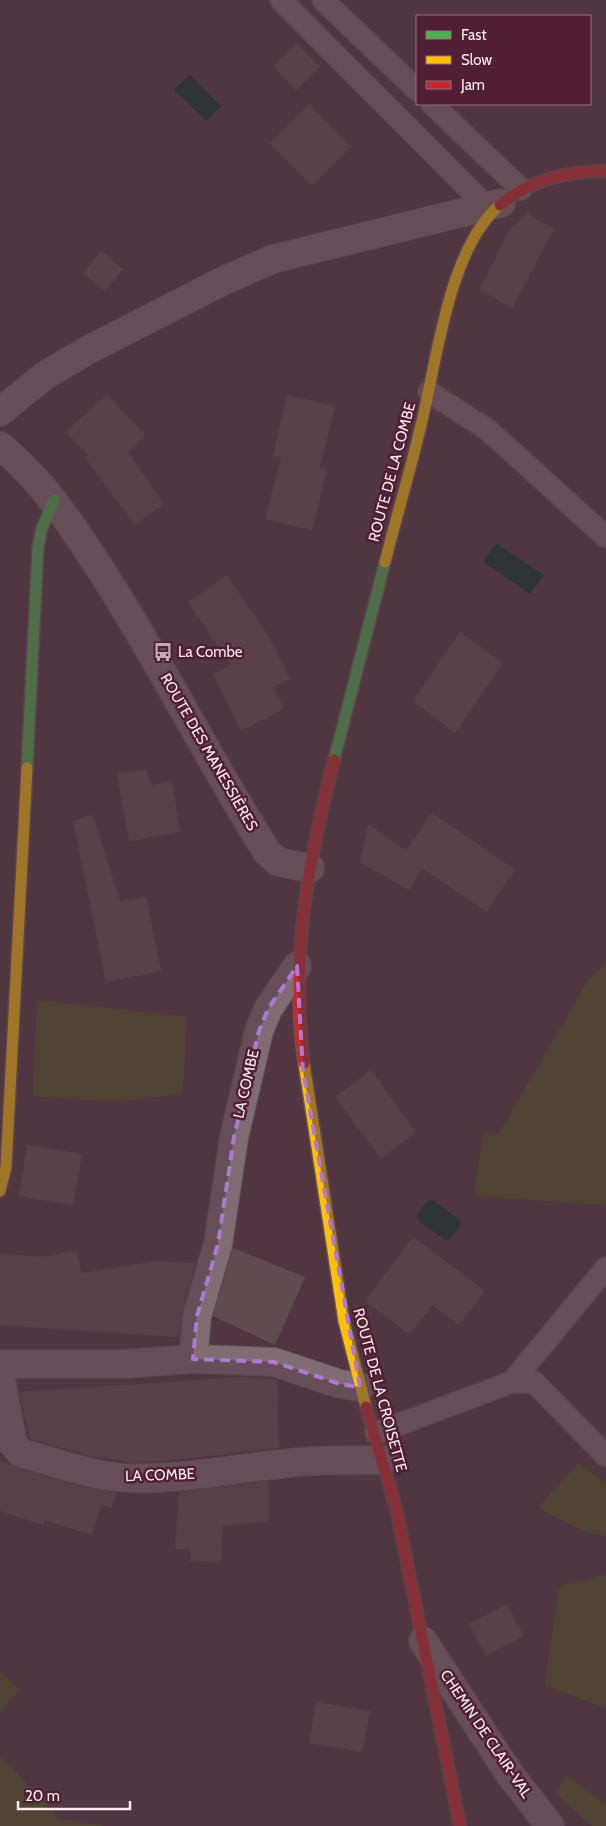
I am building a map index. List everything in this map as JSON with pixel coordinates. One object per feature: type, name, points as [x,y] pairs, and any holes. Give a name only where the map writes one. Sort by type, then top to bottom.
[{"type":"street","points":[[0,412],[44,376],[105,341],[223,281],[273,259],[503,200],[571,173],[604,166]]},
{"type":"street","name":"ROUTE DE LA COMBE","points":[[310,868],[330,774],[450,304],[470,244],[484,222],[503,200]]},
{"type":"street","name":"ROUTE DES MANESSIÈRES","points":[[0,446],[19,461],[54,500],[138,629],[267,852],[278,862],[310,868]]},
{"type":"street","points":[[0,1191],[6,1157],[38,547],[42,528],[54,500]]},
{"type":"street","name":"ROUTE DE LA CROISETTE","points":[[310,868],[299,936],[297,966],[304,1071],[342,1308],[360,1387],[376,1433],[396,1508],[460,1826]]},
{"type":"street","name":"LA COMBE","points":[[193,1359],[197,1316],[218,1244],[234,1137],[259,1031],[268,1009],[297,966]]},
{"type":"street","points":[[0,1364],[123,1364],[193,1359],[274,1362],[340,1384],[360,1387]]},
{"type":"street","name":"LA COMBE","points":[[0,1374],[13,1444],[21,1453],[97,1474],[127,1478],[158,1477],[216,1474],[315,1461],[384,1460]]},
{"type":"street","name":"CHEMIN DE CLAIR-VAL","points":[[422,1641],[451,1682],[509,1773],[550,1826]]},
{"type":"lane","points":[[281,0],[503,200]]},
{"type":"lane","points":[[323,0],[416,89]]},
{"type":"lane","points":[[433,105],[503,200]]},
{"type":"lane","points":[[429,392],[488,430],[606,537]]},
{"type":"lane","points":[[512,1382],[606,1268]]},
{"type":"lane","points":[[376,1433],[512,1382],[534,1382],[606,1456]]},
{"type":"highlighted area","points":[[297,966],[303,1071],[360,1387],[340,1384],[274,1362],[193,1359],[197,1316],[218,1244],[234,1137],[259,1031],[268,1009]]},
{"type":"shaded area","points":[[190,74],[221,106],[206,121],[174,90]]},
{"type":"shaded area","points":[[496,543],[544,575],[530,594],[483,562]]},
{"type":"shaded area","points":[[606,963],[606,1205],[474,1196],[483,1134],[498,1135],[588,980]]},
{"type":"shaded area","points":[[37,1000],[187,1017],[183,1094],[111,1102],[33,1096]]},
{"type":"shaded area","points":[[428,1200],[433,1200],[460,1220],[461,1225],[449,1240],[445,1240],[417,1220],[417,1214]]},
{"type":"shaded area","points":[[578,1463],[606,1484],[606,1536],[586,1532],[538,1508]]},
{"type":"shaded area","points":[[606,1575],[606,1708],[545,1686],[559,1586]]},
{"type":"shaded area","points":[[0,1671],[20,1690],[0,1713]]},
{"type":"shaded area","points":[[0,1755],[58,1818],[106,1826],[0,1826]]},
{"type":"shaded area","points":[[567,1776],[606,1804],[606,1826],[592,1826],[555,1793]]},
{"type":"building","points":[[297,43],[320,67],[296,90],[273,66]]},
{"type":"building","points":[[309,104],[351,147],[312,185],[270,143]]},
{"type":"building","points":[[527,213],[554,229],[512,308],[480,290],[510,229]]},
{"type":"building","points":[[101,251],[123,269],[105,291],[83,273]]},
{"type":"building","points":[[107,394],[145,435],[128,452],[164,504],[135,525],[85,458],[88,455],[66,432]]},
{"type":"building","points":[[287,395],[335,406],[320,467],[327,469],[312,530],[265,519],[281,457],[273,456]]},
{"type":"building","points":[[227,575],[269,637],[290,679],[273,687],[284,709],[241,731],[213,674],[231,665],[188,602]]},
{"type":"building","points":[[460,632],[503,663],[455,733],[413,701]]},
{"type":"building","points":[[146,770],[152,785],[172,781],[180,832],[129,841],[117,773]]},
{"type":"building","points":[[432,813],[515,870],[486,912],[422,868],[409,890],[360,862],[368,824],[406,851]]},
{"type":"building","points":[[93,815],[120,901],[146,897],[161,971],[106,982],[73,820]]},
{"type":"building","points":[[371,1070],[416,1132],[381,1159],[335,1097]]},
{"type":"building","points":[[27,1145],[82,1154],[73,1205],[19,1196]]},
{"type":"building","points":[[413,1237],[485,1291],[459,1325],[432,1305],[410,1335],[365,1301]]},
{"type":"building","points":[[233,1248],[305,1277],[275,1345],[213,1316]]},
{"type":"building","points":[[77,1250],[81,1273],[158,1261],[196,1263],[182,1312],[179,1337],[0,1325],[0,1254],[44,1257]]},
{"type":"building","points":[[242,1377],[277,1379],[279,1448],[166,1461],[128,1462],[90,1456],[30,1439],[19,1392]]},
{"type":"building","points":[[0,1461],[69,1483],[117,1493],[111,1508],[101,1505],[92,1535],[44,1520],[43,1525],[0,1511]]},
{"type":"building","points":[[268,1481],[269,1521],[223,1526],[221,1562],[190,1561],[191,1549],[175,1549],[179,1492]]},
{"type":"building","points":[[507,1604],[524,1636],[486,1656],[469,1624]]},
{"type":"building","points":[[316,1702],[370,1711],[362,1752],[309,1743]]},
{"type":"traffic: fast","points":[[27,768],[38,547],[42,528],[54,500]]},
{"type":"traffic: fast","points":[[334,760],[385,562]]},
{"type":"traffic: slow","points":[[385,562],[418,439],[440,337],[457,276],[468,248],[483,224],[500,205]]},
{"type":"traffic: slow","points":[[0,1191],[6,1167],[27,768]]},
{"type":"traffic: slow","points":[[304,1063],[344,1321],[366,1407]]},
{"type":"traffic: jam","points":[[500,205],[536,183],[563,175],[606,171]]},
{"type":"traffic: jam","points":[[304,1063],[300,1024],[300,947],[309,873],[334,760]]},
{"type":"traffic: jam","points":[[366,1407],[396,1508],[460,1826]]},
{"type":"place","name":"La Combe","points":[[163,652]]}]
